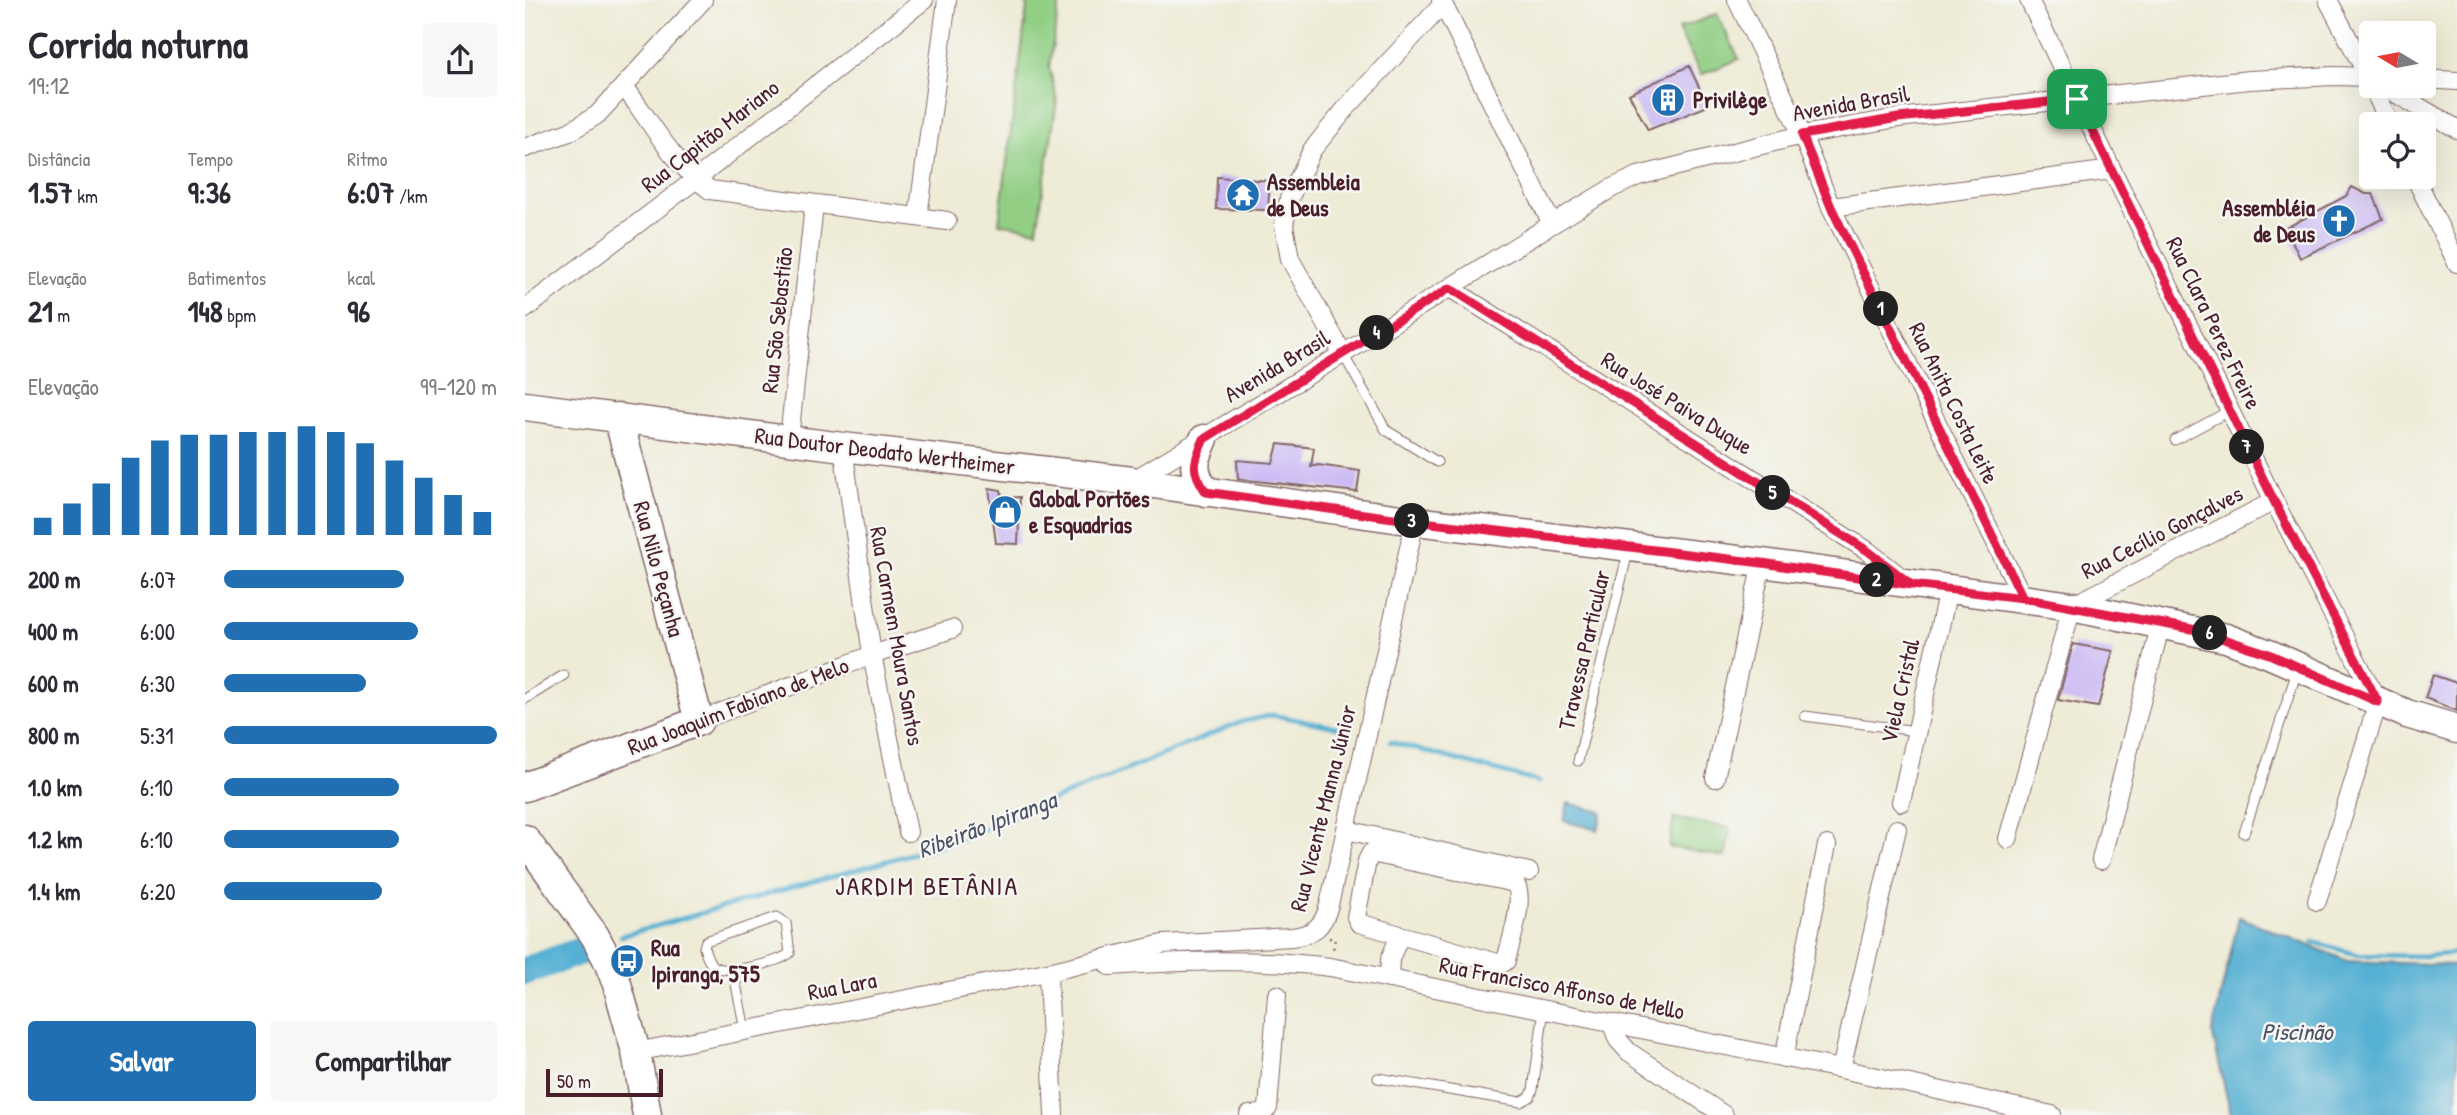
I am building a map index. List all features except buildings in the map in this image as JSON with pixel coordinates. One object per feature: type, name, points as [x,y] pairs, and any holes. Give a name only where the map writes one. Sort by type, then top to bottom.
[{"type":"main road","name":"Rua Doutor Deodato Wertheimer","points":[[525,406],[1132,481],[1415,521],[1762,563],[2072,606],[2226,638],[2407,714],[2457,729]]},
{"type":"main road","name":"Rua Nilo Peçanha","points":[[618,416],[699,720]]},
{"type":"main road","points":[[1204,439],[1194,466],[1196,477],[1206,492]]},
{"type":"main road","name":"Rua Joaquim Fabiano de Melo","points":[[525,787],[699,720]]},
{"type":"main road","points":[[528,847],[596,936],[617,984],[636,1052],[646,1115]]},
{"type":"street","points":[[525,148],[569,132],[597,115],[702,0]]},
{"type":"street","name":"Rua Capitão Mariano","points":[[525,309],[924,0]]},
{"type":"street","points":[[918,217],[947,0]]},
{"type":"street","name":"Rua Anita Costa Leite","points":[[1737,0],[1802,135],[1831,207],[2023,598]]},
{"type":"street","name":"Rua Clara Perez Freire","points":[[2028,0],[2229,411],[2378,702]]},
{"type":"street","points":[[2328,0],[2359,56]]},
{"type":"street","points":[[1343,354],[1290,259],[1284,225],[1289,198],[1312,150],[1442,2],[1552,224]]},
{"type":"street","name":"Avenida Brasil","points":[[1132,481],[1552,224],[1612,188],[1638,176],[1802,135],[1898,118],[2249,80],[2334,75],[2359,79]]},
{"type":"street","points":[[2436,80],[2457,81]]},
{"type":"street","points":[[624,86],[695,180],[710,190],[947,221]]},
{"type":"street","points":[[2403,98],[2457,129]]},
{"type":"street","points":[[1831,207],[2112,170]]},
{"type":"street","points":[[2421,189],[2457,263]]},
{"type":"street","name":"Rua São Sebastião","points":[[789,439],[814,205]]},
{"type":"street","name":"Rua José Paiva Duque","points":[[1450,288],[1868,551],[1912,585]]},
{"type":"street","name":"Rua Carmem Moura Santos","points":[[843,447],[872,654],[908,832]]},
{"type":"street","name":"Rua Cecílio Gonçalves","points":[[2072,606],[2274,501]]},
{"type":"street","name":"Rua Vicente Manna Júnior","points":[[1052,971],[1163,944],[1306,936],[1318,929],[1325,918],[1346,830],[1415,521]]},
{"type":"street","points":[[1714,778],[1762,563]]},
{"type":"street","name":"Viela Cristal","points":[[1901,802],[1948,590]]},
{"type":"street","points":[[2008,839],[2072,606]]},
{"type":"street","points":[[2101,860],[2161,623]]},
{"type":"street","name":"Rua Joaquim Fabiano de Melo","points":[[699,720],[872,654],[952,629]]},
{"type":"street","points":[[2317,901],[2378,702]]},
{"type":"street","points":[[1841,1069],[1896,829]]},
{"type":"street","points":[[1346,830],[1529,872]]},
{"type":"street","points":[[1784,1058],[1827,845]]},
{"type":"street","points":[[1371,853],[1515,883],[1519,889],[1519,901],[1506,961],[1501,964],[1400,934],[1367,926],[1359,923],[1356,918],[1371,853]]},
{"type":"street","points":[[1389,979],[1390,959],[1400,934]]},
{"type":"street","name":"Rua Francisco Affonso de Mello","points":[[1052,971],[1180,961],[1280,961],[1330,967],[1841,1069],[2052,1115]]},
{"type":"street","points":[[1052,971],[1054,1115]]},
{"type":"street","name":"Rua Lara","points":[[636,1052],[1052,971]]},
{"type":"street","points":[[1249,1115],[1262,1114],[1268,1108],[1277,995]]},
{"type":"street","points":[[1612,1024],[1618,1040],[1629,1052],[1724,1115]]},
{"type":"lane","points":[[1343,354],[1386,430],[1437,462]]},
{"type":"lane","points":[[2175,440],[2229,411]]},
{"type":"lane","name":"Travessa Particular","points":[[1578,761],[1629,548]]},
{"type":"lane","points":[[2244,833],[2298,667]]},
{"type":"lane","points":[[525,699],[564,675]]},
{"type":"lane","points":[[1805,716],[1916,731]]},
{"type":"lane","points":[[777,918],[786,923],[790,953],[783,959],[733,970],[710,963],[704,947],[706,941],[777,918]]},
{"type":"lane","points":[[733,970],[745,1030]]},
{"type":"lane","points":[[1378,1078],[1521,1102],[1530,1097],[1533,1090],[1544,1009]]},
{"type":"path","points":[[1306,936],[1335,939],[1330,967]]},
{"type":"green space","points":[[1028,0],[1060,0],[1049,67],[1057,100],[1037,230],[999,223]]},
{"type":"green space","points":[[1717,14],[1739,59],[1701,75],[1678,29]]},
{"type":"green space","points":[[1674,818],[1730,828],[1725,857],[1669,847]]},
{"type":"water","points":[[1568,803],[1602,812],[1598,830],[1564,821]]},
{"type":"water","name":"Piscinão","points":[[2239,917],[2348,961],[2457,965],[2457,1115],[2231,1115],[2212,1032]]},
{"type":"waterway","name":"Ribeirão Ipiranga","points":[[621,936],[953,842],[1241,722],[1272,715],[1347,729]]},
{"type":"waterway","points":[[1390,742],[1539,782]]},
{"type":"waterway","points":[[2313,942],[2359,955],[2427,956],[2457,953]]},
{"type":"waterway","name":"Ribeirão Ipiranga","points":[[525,971],[586,949]]},
{"type":"place","name":"Privilège","points":[[1668,100]]},
{"type":"place","name":"Assembleia de Deus","points":[[1243,195]]},
{"type":"place","name":"Assembléia de Deus","points":[[2339,221]]},
{"type":"place","name":"Global Portões e Esquadrias","points":[[1005,512]]},
{"type":"place","name":"Rua Ipiranga, 575","points":[[627,961]]},
{"type":"district","name":"JARDIM BETÂNIA","points":[[927,886]]},
{"type":"route","points":[[2077,99],[1898,118],[1802,135],[1831,207],[2023,598],[1948,590],[1912,585],[1762,563],[1415,521],[1206,492],[1196,477],[1194,466],[1204,439],[1450,288],[1808,516],[1868,551],[1912,585],[2023,598],[2197,630],[2269,654],[2378,702],[2274,501],[2077,99]]}]
